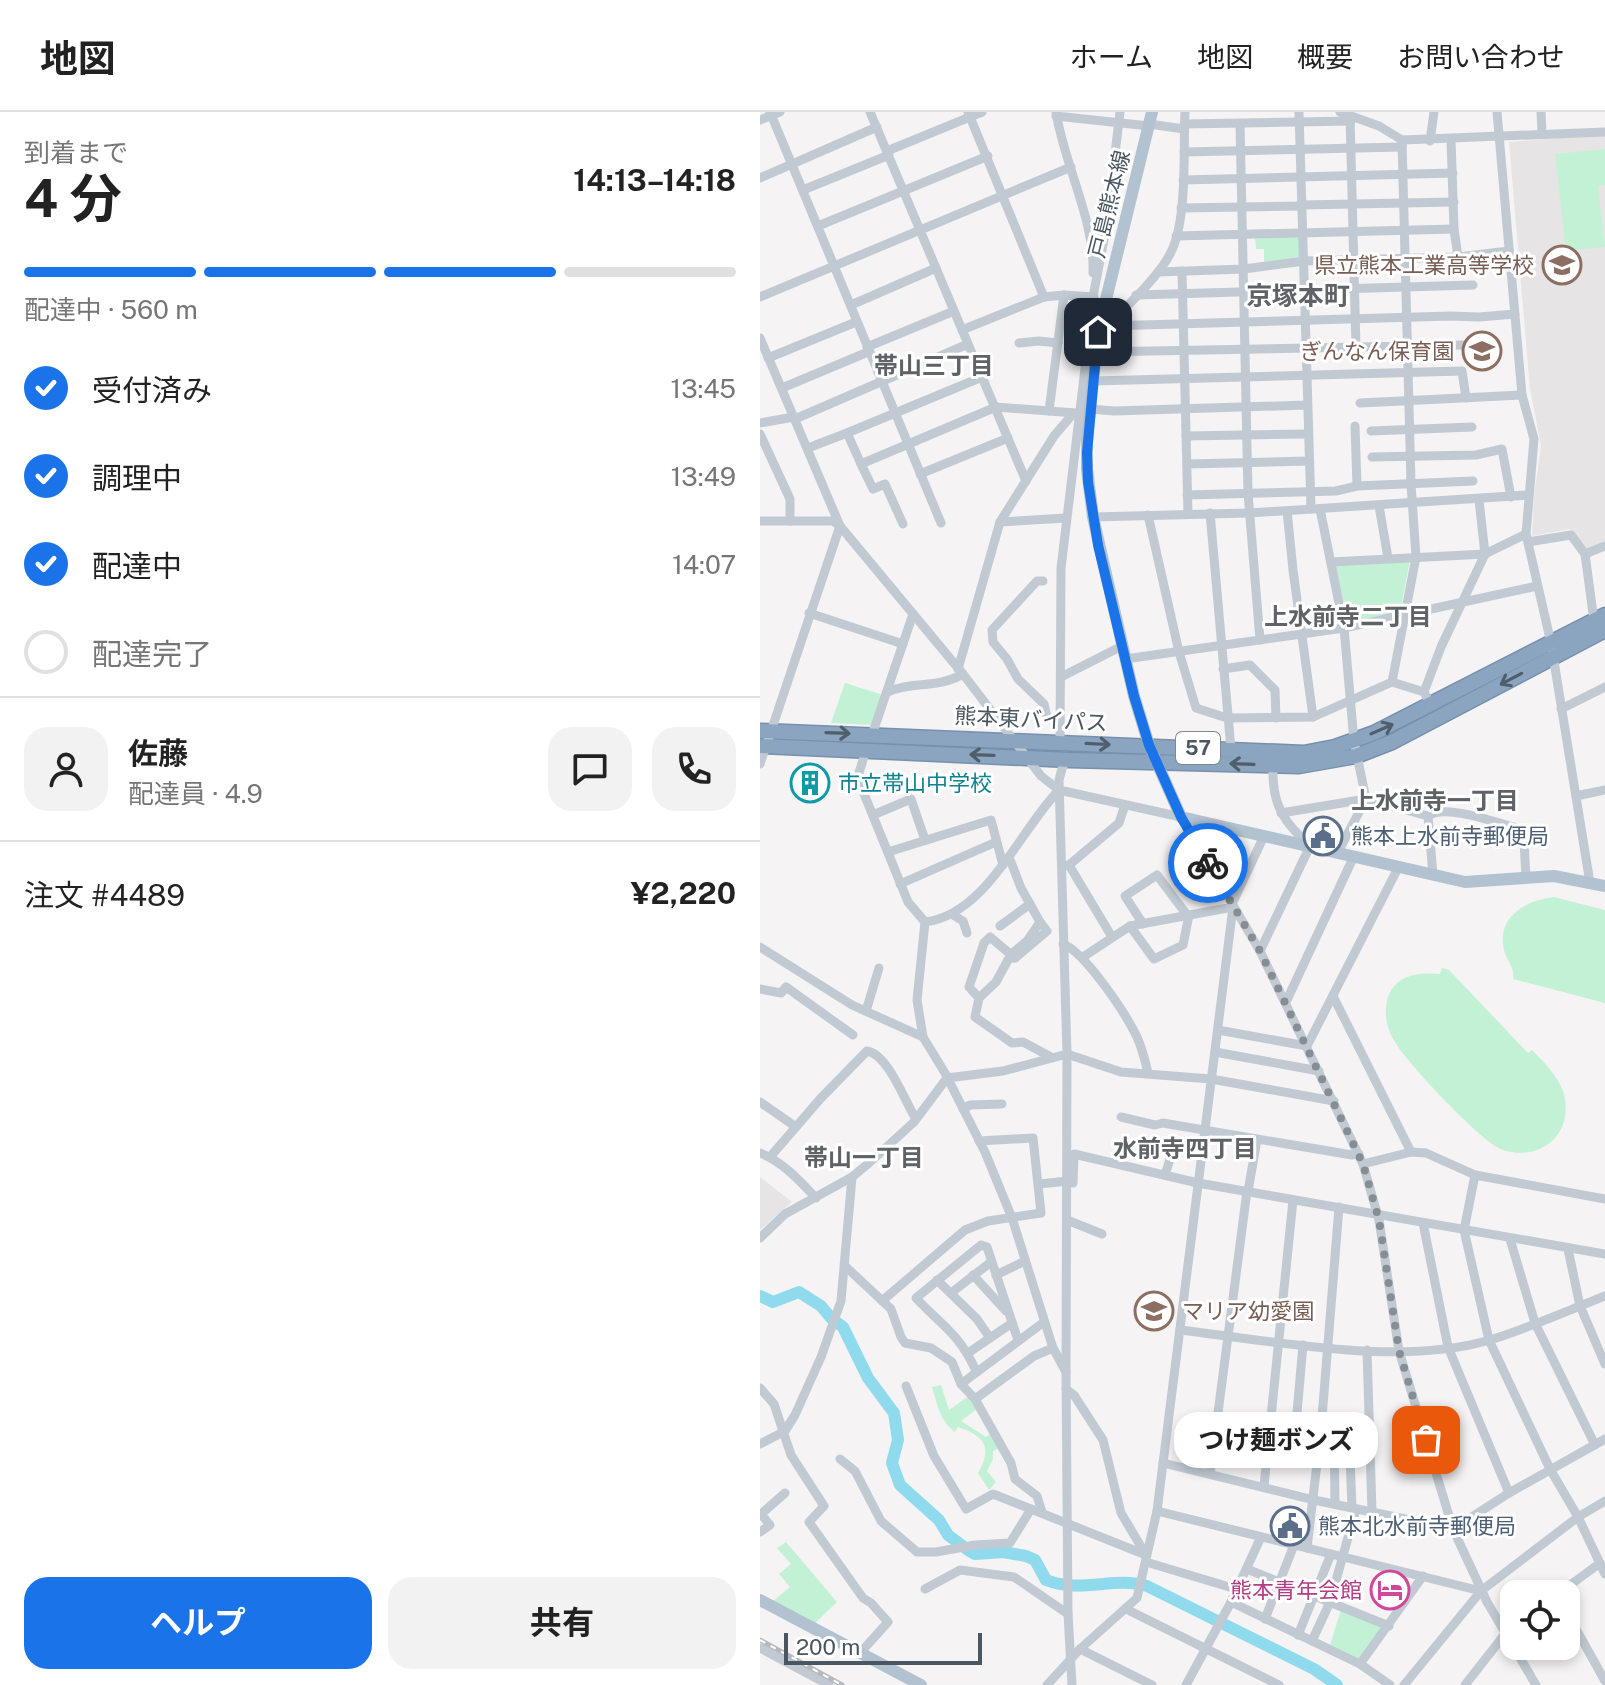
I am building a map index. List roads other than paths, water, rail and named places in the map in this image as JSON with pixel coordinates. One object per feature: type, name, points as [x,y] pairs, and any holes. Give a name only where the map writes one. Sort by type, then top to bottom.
[{"type":"highway","name":"熊本東バイパス","points":[[765,731],[1304,753],[1355,748],[1392,742],[1601,622]]},
{"type":"highway","name":"熊本東バイパス","points":[[764,746],[1070,760],[1299,766],[1355,748],[1405,719],[1427,698],[1552,650]]},
{"type":"main road","name":"戸島熊本線","points":[[1150,121],[1098,328],[1093,381],[1081,411],[1093,517],[1125,659],[1149,745],[1181,817]]},
{"type":"main road","points":[[1181,817],[1465,882],[1554,876],[1605,886]]},
{"type":"main road","points":[[760,1600],[921,1685]]},
{"type":"street","points":[[870,112],[1026,481]]},
{"type":"street","points":[[803,190],[969,114],[982,112]]},
{"type":"street","points":[[1098,328],[1136,295],[1171,253],[1181,208],[1185,112]]},
{"type":"street","points":[[1340,112],[1350,118]]},
{"type":"street","points":[[1430,141],[1434,112]]},
{"type":"street","points":[[1497,112],[1522,395],[1534,439],[1527,538],[1552,650],[1590,883]]},
{"type":"street","points":[[1541,112],[1542,134]]},
{"type":"street","points":[[760,120],[774,113],[856,322],[941,523]]},
{"type":"street","points":[[969,114],[1044,297]]},
{"type":"street","points":[[1060,742],[1061,568],[1081,411],[1098,328],[1091,288],[1094,269],[1092,242],[1056,114],[1119,117],[1184,127],[1299,117],[1350,118],[1379,126],[1402,144],[1410,455],[1416,557],[1392,682]]},
{"type":"street","points":[[1094,297],[1106,229],[1119,117]]},
{"type":"street","points":[[1299,117],[1310,491],[1331,562],[1344,628],[1355,748],[1366,799],[1338,852]]},
{"type":"street","points":[[1350,118],[1356,348]]},
{"type":"street","points":[[1240,124],[1248,493],[1260,640]]},
{"type":"street","points":[[760,178],[877,127]]},
{"type":"street","points":[[1184,152],[1351,148],[1605,132]]},
{"type":"street","points":[[1451,140],[1458,257]]},
{"type":"street","points":[[818,226],[988,156]]},
{"type":"street","points":[[760,297],[1071,167]]},
{"type":"street","points":[[1183,180],[1453,173]]},
{"type":"street","points":[[1181,208],[1454,202]]},
{"type":"street","points":[[1176,236],[1454,229]]},
{"type":"street","points":[[1158,272],[1244,269],[1304,261],[1458,257],[1509,251]]},
{"type":"street","points":[[851,305],[936,268]]},
{"type":"street","points":[[1182,271],[1188,514]]},
{"type":"street","points":[[1136,295],[1473,285]]},
{"type":"street","points":[[1049,411],[1064,295]]},
{"type":"street","points":[[962,330],[1044,297],[1094,297]]},
{"type":"street","points":[[782,388],[954,311]]},
{"type":"street","points":[[1098,328],[1515,314]]},
{"type":"street","points":[[768,358],[856,322]]},
{"type":"street","points":[[760,338],[840,526],[765,731],[760,764]]},
{"type":"street","points":[[1019,343],[1058,343]]},
{"type":"street","points":[[760,423],[795,418],[968,344]]},
{"type":"street","points":[[1096,352],[1462,345]]},
{"type":"street","points":[[1093,381],[1462,371],[1466,398]]},
{"type":"street","points":[[808,448],[982,377]]},
{"type":"street","points":[[1360,403],[1522,395]]},
{"type":"street","points":[[861,464],[996,407],[1081,411],[1307,405]]},
{"type":"street","points":[[960,672],[1000,522],[1054,436],[1081,411]]},
{"type":"street","points":[[1355,426],[1361,486],[1367,506]]},
{"type":"street","points":[[1371,431],[1472,427]]},
{"type":"street","points":[[847,433],[873,489],[885,484],[903,524]]},
{"type":"street","points":[[760,434],[790,499],[790,521]]},
{"type":"street","points":[[1186,436],[1308,434]]},
{"type":"street","points":[[920,474],[1008,438]]},
{"type":"street","points":[[1372,457],[1476,455],[1502,449],[1511,497]]},
{"type":"street","points":[[1187,464],[1308,461]]},
{"type":"street","points":[[1187,495],[1336,491],[1361,486],[1473,481]]},
{"type":"street","points":[[1093,517],[1249,513],[1528,495]]},
{"type":"street","points":[[1392,682],[1427,698],[1441,647],[1485,554],[1479,500]]},
{"type":"street","points":[[1379,506],[1388,558]]},
{"type":"street","points":[[1287,511],[1313,717]]},
{"type":"street","points":[[1210,513],[1231,749]]},
{"type":"street","points":[[1148,515],[1179,652],[1196,708],[1227,718],[1313,717],[1392,682]]},
{"type":"street","points":[[1000,522],[1066,518]]},
{"type":"street","points":[[760,521],[833,521],[840,526],[1041,776],[1059,790],[1181,817],[1260,951],[1363,1164],[1378,1214],[1399,1351],[1453,1529],[1500,1625]]},
{"type":"street","points":[[1331,562],[1485,554],[1527,538],[1571,535],[1585,554],[1601,622]]},
{"type":"street","points":[[1585,554],[1605,546]]},
{"type":"street","points":[[1043,581],[1037,581],[992,630],[992,640],[1018,679],[1044,704],[1047,717],[1060,719]]},
{"type":"street","points":[[1125,659],[1344,628],[1537,586]]},
{"type":"street","points":[[809,613],[903,644]]},
{"type":"street","points":[[872,735],[913,614]]},
{"type":"street","points":[[1061,677],[1122,646]]},
{"type":"street","points":[[1223,669],[1250,665],[1275,690],[1276,718]]},
{"type":"street","points":[[888,692],[901,687],[929,686],[960,672]]},
{"type":"street","points":[[1561,709],[1605,687]]},
{"type":"street","points":[[866,750],[858,776],[908,902],[925,922],[917,1000],[923,1037],[979,1141],[1012,1218],[1053,1348],[1066,1372]]},
{"type":"street","points":[[1070,760],[1059,772],[1059,790],[1066,865],[1066,1389],[1068,1614],[1072,1685]]},
{"type":"street","points":[[1260,951],[1305,845],[1281,813],[1272,792],[1273,765]]},
{"type":"street","points":[[925,922],[953,915],[976,897],[1006,861],[1040,810],[1059,790]]},
{"type":"street","points":[[1576,796],[1605,790]]},
{"type":"street","points":[[873,815],[911,799],[925,840]]},
{"type":"street","points":[[1281,813],[1366,799],[1428,816]]},
{"type":"street","points":[[1066,865],[1119,823],[1125,805]]},
{"type":"street","points":[[1428,816],[1433,812],[1451,811],[1520,829],[1524,841],[1526,878]]},
{"type":"street","points":[[1428,816],[1433,875]]},
{"type":"street","points":[[888,852],[991,820],[996,842],[1040,922],[1047,931],[1064,939],[1083,957],[1134,1032],[1148,1073]]},
{"type":"street","points":[[1047,1685],[1080,1649],[1137,1598],[1157,1511],[1232,906],[1264,836]]},
{"type":"street","points":[[900,884],[996,842]]},
{"type":"street","points":[[1286,1002],[1354,856]]},
{"type":"street","points":[[1066,865],[1112,937]]},
{"type":"street","points":[[1307,1046],[1398,868]]},
{"type":"street","points":[[1130,926],[1154,959],[1183,945],[1188,915],[1157,875],[1125,896],[1143,924]]},
{"type":"street","points":[[1000,926],[1030,904]]},
{"type":"street","points":[[1083,957],[1130,926],[1232,906]]},
{"type":"street","points":[[953,915],[963,921],[967,933]]},
{"type":"street","points":[[1015,954],[1040,922]]},
{"type":"street","points":[[1047,931],[1009,958],[996,982],[979,998],[975,1017],[1012,1043],[1023,1042],[1051,1057]]},
{"type":"street","points":[[979,998],[969,987],[984,943],[990,937],[1015,954]]},
{"type":"street","points":[[760,947],[866,1011],[923,1037]]},
{"type":"street","points":[[866,1011],[879,968]]},
{"type":"street","points":[[760,989],[781,993],[786,987],[853,1035]]},
{"type":"street","points":[[1333,996],[1411,1152]]},
{"type":"street","points":[[1218,1030],[1307,1046]]},
{"type":"street","points":[[770,1157],[867,1051],[875,1052],[884,1062],[916,1119]]},
{"type":"street","points":[[1215,1052],[1319,1071]]},
{"type":"street","points":[[760,1238],[785,1214],[852,1177],[916,1119],[947,1078],[1003,1071],[1067,1054],[1121,1072],[1211,1079],[1334,1101]]},
{"type":"street","points":[[760,1102],[796,1127]]},
{"type":"street","points":[[963,1109],[970,1105],[1002,1104]]},
{"type":"street","points":[[1121,1117],[1155,1125],[1163,1123],[1359,1154]]},
{"type":"street","points":[[882,1301],[965,1230],[988,1221],[1041,1213],[1033,1138],[979,1141]]},
{"type":"street","points":[[1210,1474],[1247,1191],[1257,1140]]},
{"type":"street","points":[[1165,1175],[1175,1143],[1197,1148]]},
{"type":"street","points":[[1363,1164],[1411,1152],[1426,1153],[1475,1175],[1605,1199]]},
{"type":"street","points":[[760,1153],[795,1176],[816,1198]]},
{"type":"street","points":[[1039,1184],[1073,1183],[1074,1154],[1198,1183],[1605,1254]]},
{"type":"street","points":[[1475,1175],[1464,1230],[1489,1340],[1550,1469],[1578,1517],[1605,1574]]},
{"type":"street","points":[[760,1444],[785,1431],[795,1415],[821,1357],[841,1301],[852,1177]]},
{"type":"street","points":[[1264,1486],[1293,1200]]},
{"type":"street","points":[[1307,1548],[1321,1428],[1339,1207]]},
{"type":"street","points":[[1067,1220],[1102,1234]]},
{"type":"street","points":[[1423,1223],[1448,1347],[1509,1493]]},
{"type":"street","points":[[1510,1239],[1535,1323],[1595,1445]]},
{"type":"street","points":[[976,1371],[968,1353],[948,1326],[916,1298],[981,1245],[987,1247],[1018,1340]]},
{"type":"street","points":[[1568,1249],[1580,1306],[1605,1364]]},
{"type":"street","points":[[996,1275],[1025,1261]]},
{"type":"street","points":[[951,1293],[991,1262]]},
{"type":"street","points":[[845,1266],[894,1313],[905,1343],[931,1348],[954,1365],[961,1384],[975,1399],[1011,1463],[1015,1479],[1037,1496],[1042,1512]]},
{"type":"street","points":[[973,1275],[1011,1319]]},
{"type":"street","points":[[937,1280],[977,1319],[990,1338]]},
{"type":"street","points":[[1180,1330],[1328,1348],[1399,1351],[1489,1340],[1605,1296]]},
{"type":"street","points":[[968,1353],[1011,1319]]},
{"type":"street","points":[[961,1384],[1044,1322]]},
{"type":"street","points":[[1296,1424],[1303,1345]]},
{"type":"street","points":[[975,1399],[1034,1356],[1053,1348]]},
{"type":"street","points":[[1367,1350],[1372,1512]]},
{"type":"street","points":[[906,1386],[934,1456],[966,1509],[993,1494],[1042,1512],[1146,1559],[1236,1589]]},
{"type":"street","points":[[760,1388],[774,1404],[791,1455],[824,1506],[809,1522],[863,1598],[888,1622],[861,1652]]},
{"type":"street","points":[[1066,1389],[1074,1395],[1103,1440],[1121,1513],[1146,1559]]},
{"type":"street","points":[[1270,1422],[1369,1431]]},
{"type":"street","points":[[1334,1430],[1335,1504]]},
{"type":"street","points":[[1312,1641],[1330,1602],[1344,1557],[1354,1508],[1349,1431]]},
{"type":"street","points":[[1163,1463],[1314,1500],[1453,1529],[1509,1493],[1605,1439]]},
{"type":"street","points":[[840,1459],[855,1471],[881,1521],[917,1552],[1010,1543],[1031,1509]]},
{"type":"street","points":[[760,1532],[770,1525],[761,1514],[785,1493]]},
{"type":"street","points":[[1404,1685],[1481,1591],[1578,1517],[1605,1501]]},
{"type":"street","points":[[1157,1511],[1481,1591]]},
{"type":"street","points":[[1186,1685],[1231,1602],[1261,1537]]},
{"type":"street","points":[[1265,1619],[1294,1545]]},
{"type":"street","points":[[952,1549],[960,1570]]},
{"type":"street","points":[[1298,1635],[1331,1554]]},
{"type":"street","points":[[1577,1580],[1600,1563]]},
{"type":"street","points":[[1247,1569],[1389,1626]]},
{"type":"street","points":[[925,1589],[960,1570],[1014,1577],[1068,1614]]},
{"type":"street","points":[[1360,1664],[1423,1576]]},
{"type":"street","points":[[1231,1602],[1360,1664],[1390,1685]]},
{"type":"street","points":[[1126,1609],[1279,1685]]},
{"type":"street","points":[[1580,1636],[1605,1681]]},
{"type":"street","points":[[1467,1684],[1500,1641]]},
{"type":"street","points":[[760,1648],[829,1685]]},
{"type":"street","points":[[1080,1649],[1152,1685]]},
{"type":"street","points":[[1521,1660],[1536,1685]]},
{"type":"waterway","points":[[760,1296],[773,1302],[799,1292],[821,1306],[843,1327],[868,1378],[894,1413],[898,1440],[892,1463],[900,1485],[939,1520],[948,1535],[968,1550],[975,1554],[1003,1552],[1026,1556],[1035,1560],[1046,1580],[1059,1584],[1134,1583],[1147,1586],[1314,1669],[1337,1685]]},
{"type":"railway","points":[[760,1640],[842,1685]]},
{"type":"place","name":"県立熊本工業高等学校","points":[[1562,265]]},
{"type":"place","name":"ぎんなん保育園","points":[[1482,351]]},
{"type":"place","name":"市立帯山中学校","points":[[810,783]]},
{"type":"place","name":"熊本上水前寺郵便局","points":[[1323,836]]},
{"type":"place","name":"マリア幼愛園","points":[[1154,1311]]},
{"type":"place","name":"つけ麺ボンズ","points":[[1426,1440]]},
{"type":"place","name":"熊本北水前寺郵便局","points":[[1290,1526]]},
{"type":"place","name":"熊本青年会館","points":[[1390,1590]]},
{"type":"district","name":"京塚本町","points":[[1298,296]]},
{"type":"district","name":"帯山三丁目","points":[[934,366]]},
{"type":"district","name":"上水前寺二丁目","points":[[1348,617]]},
{"type":"district","name":"上水前寺一丁目","points":[[1435,801]]},
{"type":"district","name":"水前寺四丁目","points":[[1185,1149]]},
{"type":"district","name":"帯山一丁目","points":[[864,1158]]}]
